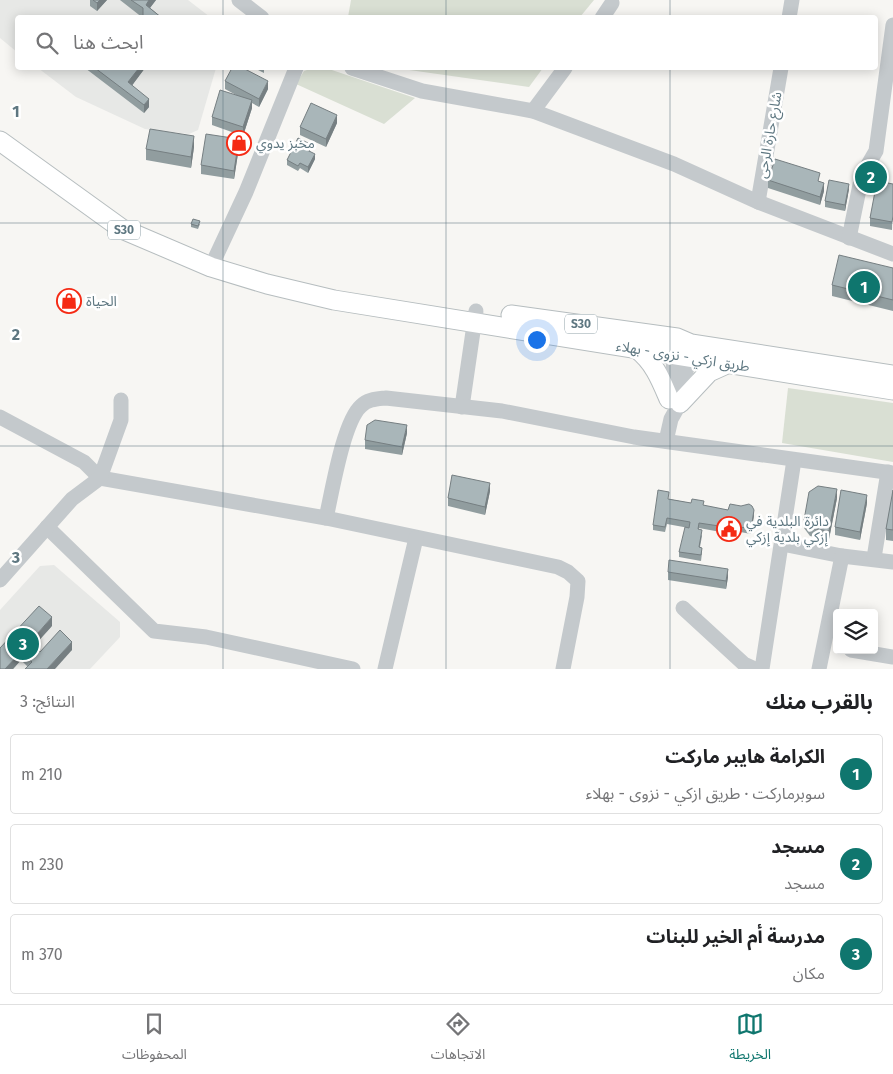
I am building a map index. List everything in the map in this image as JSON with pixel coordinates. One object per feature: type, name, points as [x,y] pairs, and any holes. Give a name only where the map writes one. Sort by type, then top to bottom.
[{"type":"main road","name":"طريق ازكي - نزوى - بهلاء","points":[[0,141],[122,229],[211,267],[267,284],[340,291],[637,349],[683,348],[729,363],[893,390]]},
{"type":"main road","name":"طريق ازكي - نزوى - بهلاء","points":[[475,316],[683,348],[893,375]]},
{"type":"main road","points":[[637,349],[648,358],[675,401],[709,372],[729,363]]},
{"type":"street","points":[[239,0],[258,15]]},
{"type":"street","points":[[790,15],[792,0]]},
{"type":"street","points":[[604,15],[612,3]]},
{"type":"street","points":[[849,238],[862,175],[876,151],[893,25]]},
{"type":"street","points":[[211,267],[246,192],[295,70]]},
{"type":"street","points":[[358,70],[422,91],[533,111],[674,164],[758,202],[893,254]]},
{"type":"street","points":[[533,111],[564,70]]},
{"type":"street","name":"شارع حارة الرحى","points":[[758,202],[781,70]]},
{"type":"street","points":[[462,406],[475,316]]},
{"type":"street","points":[[666,441],[675,401],[683,348]]},
{"type":"street","points":[[326,518],[347,432],[360,406],[372,399],[386,398],[502,411],[666,441],[890,473],[874,558]]},
{"type":"street","points":[[0,580],[72,498],[100,478],[121,420],[120,400]]},
{"type":"street","points":[[0,417],[84,462],[100,478],[326,518],[558,567],[568,572],[578,581],[577,597],[563,669]]},
{"type":"street","points":[[762,669],[794,460]]},
{"type":"street","points":[[47,527],[154,631],[206,637],[353,669]]},
{"type":"street","points":[[385,669],[416,538]]},
{"type":"street","points":[[782,544],[842,556],[874,558],[893,562]]},
{"type":"street","points":[[819,669],[830,647],[842,556]]},
{"type":"street","points":[[683,608],[744,664],[755,669]]},
{"type":"street","points":[[872,654],[893,658]]},
{"type":"shaded area","points":[[0,0],[188,0],[207,15],[15,15],[15,50],[0,38]]},
{"type":"shaded area","points":[[351,0],[594,0],[582,15],[348,15]]},
{"type":"shaded area","points":[[41,70],[215,70],[198,130],[189,134],[145,129],[76,97]]},
{"type":"shaded area","points":[[332,70],[415,98],[384,124],[296,84],[304,71]]},
{"type":"shaded area","points":[[409,70],[542,70],[529,87]]},
{"type":"shaded area","points":[[788,388],[893,403],[893,462],[782,443]]},
{"type":"shaded area","points":[[54,565],[120,622],[120,637],[90,669],[0,669],[0,610],[40,566]]},
{"type":"building","points":[[131,0],[149,0],[146,5],[158,15],[143,15],[143,8]]},
{"type":"building","points":[[98,70],[137,70],[128,82],[149,99],[144,105]]},
{"type":"building","points":[[231,70],[247,70],[268,81],[259,99],[225,81]]},
{"type":"building","points":[[220,90],[252,100],[243,127],[212,117]]},
{"type":"building","points":[[311,103],[337,115],[326,139],[300,127]]},
{"type":"building","points":[[150,129],[194,136],[191,157],[146,149]]},
{"type":"building","points":[[206,134],[239,139],[234,171],[201,165]]},
{"type":"building","points":[[298,138],[310,144],[307,150],[315,154],[308,167],[300,163],[298,166],[287,160]]},
{"type":"building","points":[[775,159],[820,173],[818,181],[824,183],[820,197],[768,180]]},
{"type":"building","points":[[829,180],[849,184],[845,205],[825,201]]},
{"type":"building","points":[[877,181],[893,184],[892,222],[870,218]]},
{"type":"building","points":[[193,219],[200,221],[198,226],[191,224]]},
{"type":"building","points":[[839,255],[893,268],[893,300],[832,285]]},
{"type":"building","points":[[375,420],[407,425],[402,447],[365,440],[367,425]]},
{"type":"building","points":[[452,475],[490,483],[485,507],[448,498]]},
{"type":"building","points":[[818,486],[837,489],[829,531],[810,528],[804,520],[809,492]]},
{"type":"building","name":"دائرة البلدية في إزكي بلدية إزكي","points":[[658,490],[669,492],[668,499],[691,503],[692,499],[704,501],[703,505],[728,510],[730,504],[741,506],[749,504],[754,510],[751,529],[735,526],[734,532],[726,530],[726,527],[699,523],[698,529],[702,530],[699,547],[702,548],[701,555],[679,552],[685,527],[689,528],[690,522],[667,518],[665,527],[653,525]]},
{"type":"building","points":[[841,490],[867,495],[860,532],[835,527]]},
{"type":"building","points":[[893,490],[893,530],[886,529]]},
{"type":"building","points":[[669,560],[728,569],[726,581],[668,572]]},
{"type":"building","points":[[39,606],[52,617],[30,642],[40,652],[60,630],[72,642],[47,669],[25,669],[32,662],[21,652],[5,669],[0,669],[0,648]]},
{"type":"place","name":"مخبز يدوي","points":[[239,143]]},
{"type":"place","name":"مسجد","points":[[871,177]]},
{"type":"place","name":"الكرامة هايبر ماركت","points":[[864,287]]},
{"type":"place","name":"الحياة","points":[[69,301]]},
{"type":"place","name":"دائرة البلدية في إزكي بلدية إزكي","points":[[729,529]]},
{"type":"place","name":"مدرسة أم الخير للبنات","points":[[23,644]]}]
